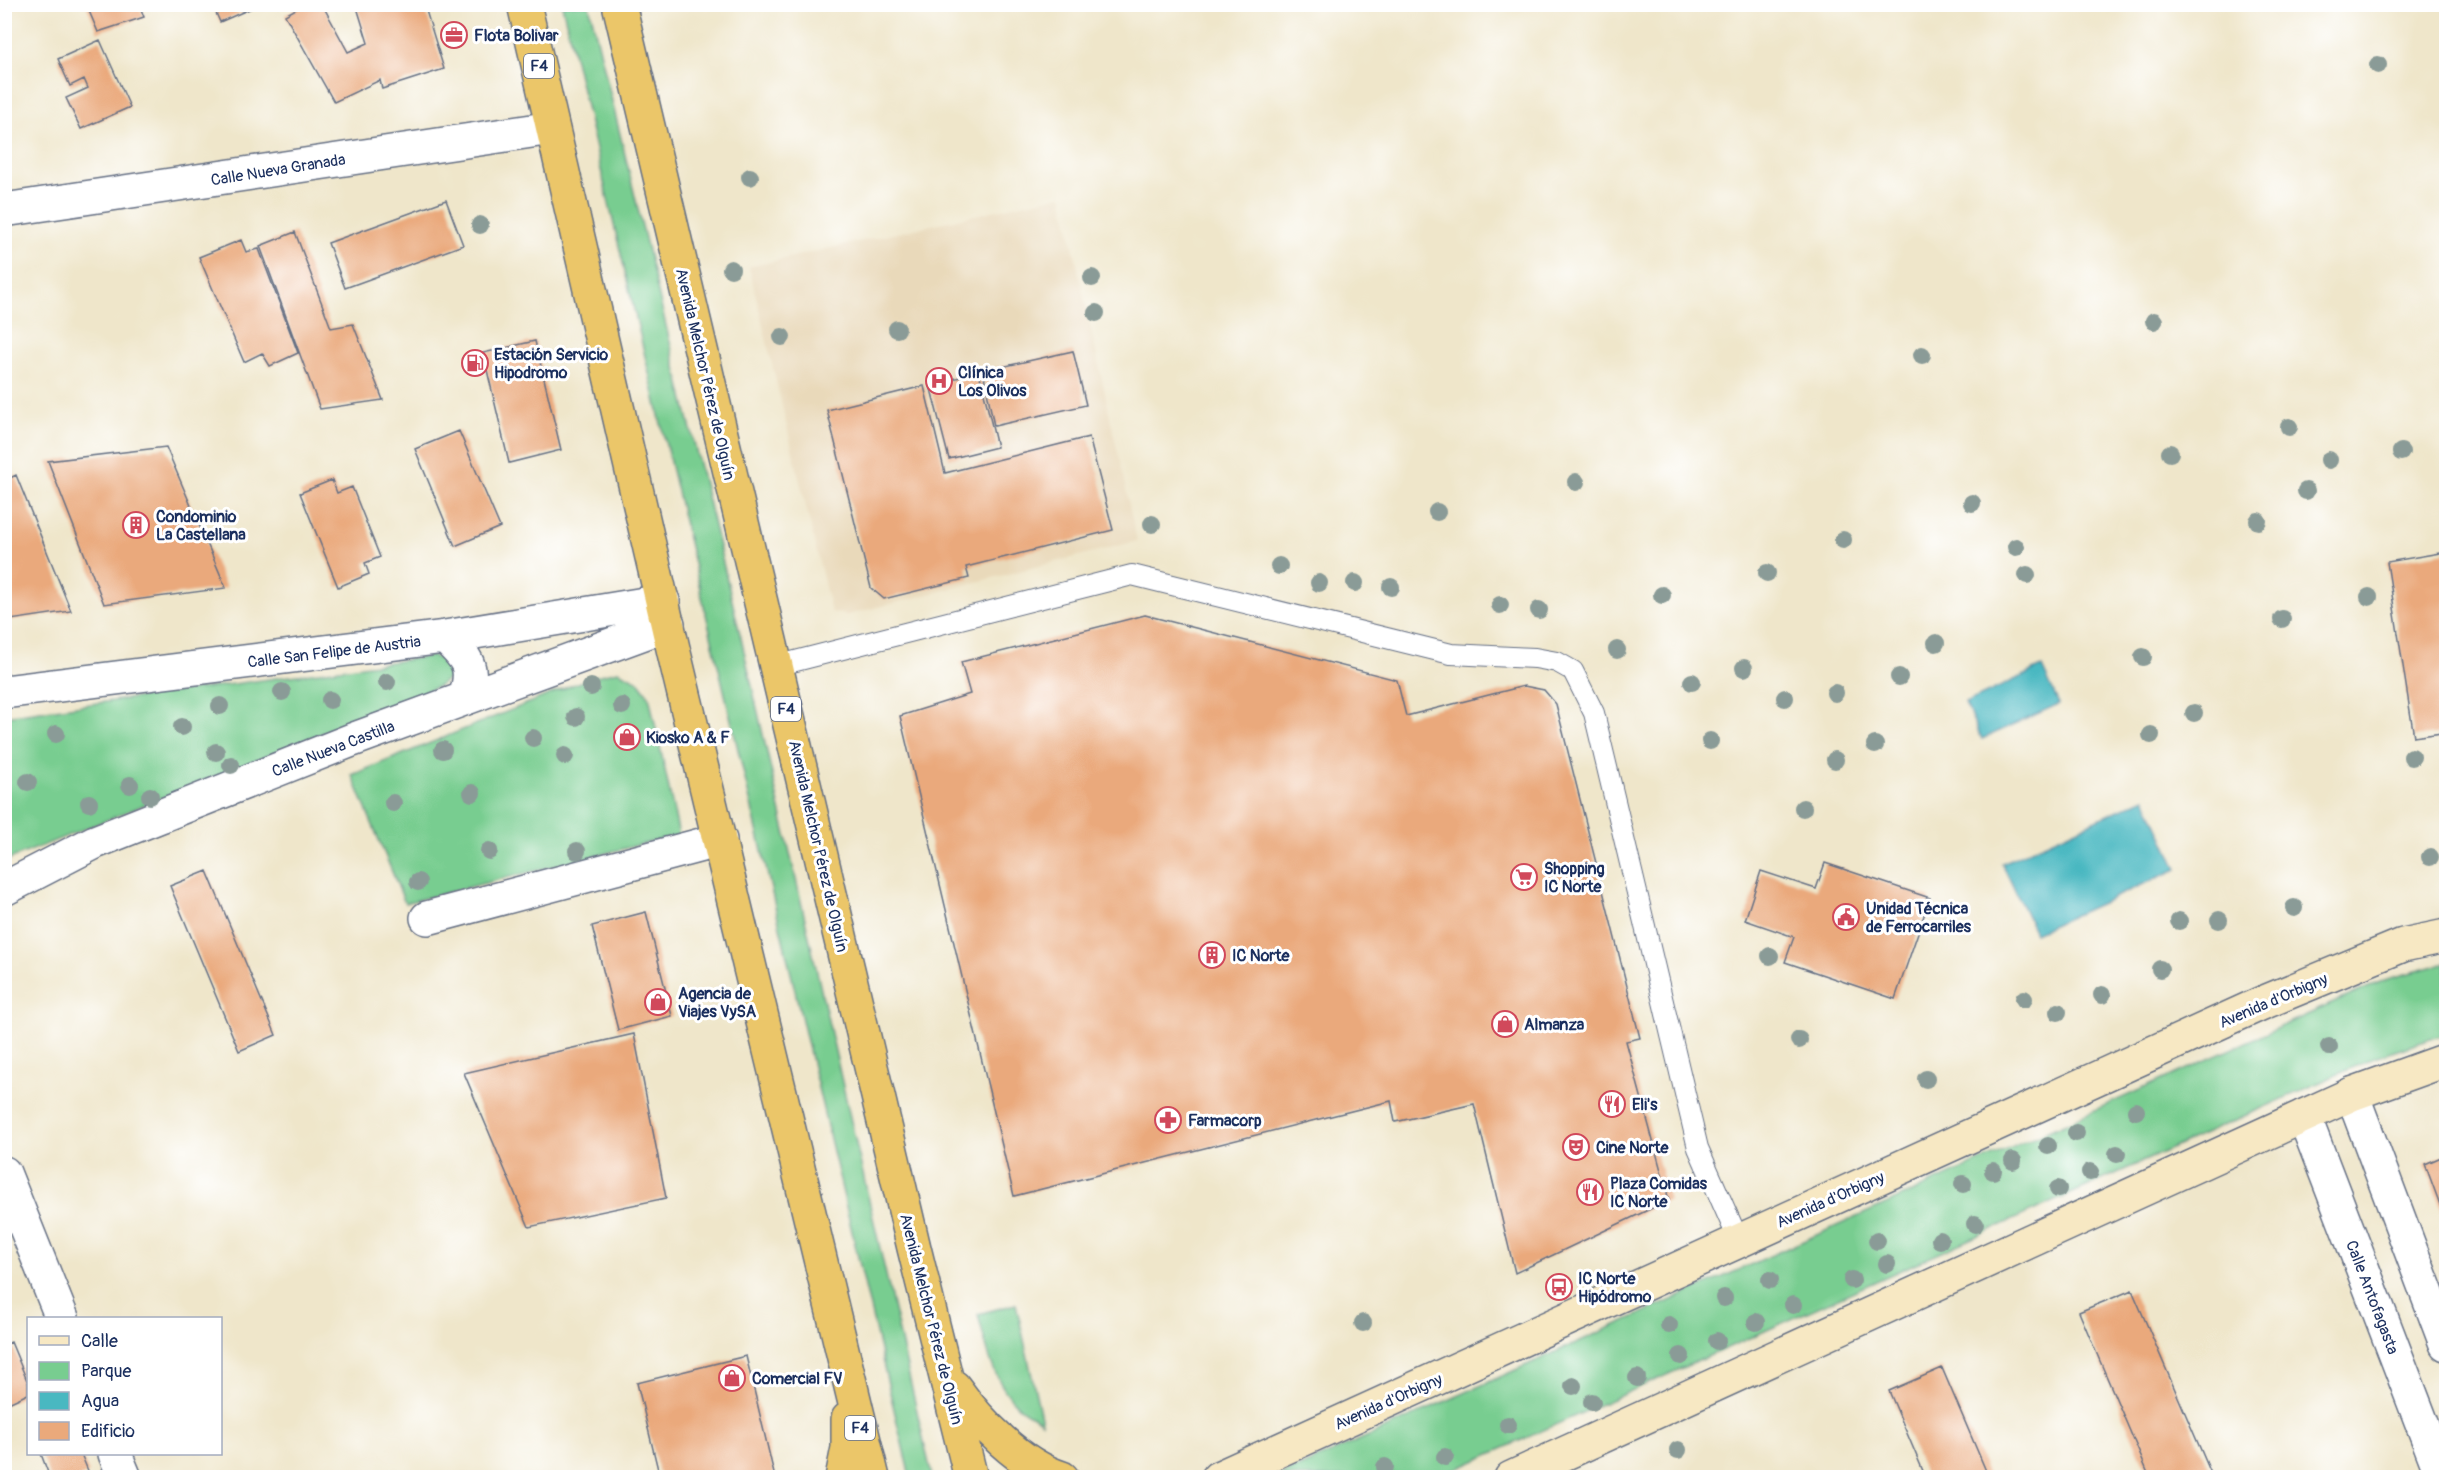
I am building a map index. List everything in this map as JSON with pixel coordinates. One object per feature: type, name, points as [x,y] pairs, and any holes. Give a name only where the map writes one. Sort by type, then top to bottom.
[{"type":"highway","name":"F4","points":[[524,4],[665,612],[873,1478]]},
{"type":"highway","name":"Avenida Melchor Pérez de Olguín","points":[[619,4],[914,1248],[971,1478]]},
{"type":"highway","points":[[842,1478],[848,1448],[848,1378]]},
{"type":"highway","points":[[948,1378],[970,1409],[997,1437],[1062,1478]]},
{"type":"main road","name":"Avenida d'Orbigny","points":[[1218,1478],[2260,1004],[2403,945],[2446,936]]},
{"type":"main road","points":[[1511,1478],[2352,1094],[2446,1060]]},
{"type":"street","name":"Calle Nueva Granada","points":[[4,210],[552,128]]},
{"type":"street","name":"Calle San Felipe de Austria","points":[[4,692],[665,612]]},
{"type":"street","name":"Calle Nueva Castilla","points":[[4,889],[95,842],[465,698],[665,612]]},
{"type":"street","points":[[445,637],[466,657],[471,678],[465,698]]},
{"type":"street","points":[[427,918],[720,840]]},
{"type":"street","points":[[2352,1094],[2446,1344]]},
{"type":"street","name":"Calle Antofagasta","points":[[2304,1116],[2443,1478]]},
{"type":"street","points":[[4,1173],[62,1317]]},
{"type":"street","points":[[115,1455],[124,1478]]},
{"type":"lane","points":[[776,666],[1132,575],[1451,654],[1535,658],[1557,662],[1573,671],[1594,712],[1698,1148],[1739,1241]]},
{"type":"shaded area","name":"Clínica Los Olivos","points":[[1062,195],[1137,541],[847,615],[831,612],[749,267]]},
{"type":"green space","points":[[562,5],[589,5],[741,638],[932,1477],[910,1477]]},
{"type":"green space","points":[[433,656],[445,661],[449,678],[439,686],[5,861],[5,716]]},
{"type":"green space","points":[[618,671],[637,680],[649,696],[679,835],[405,903],[352,775],[592,677]]},
{"type":"green space","points":[[2446,963],[2446,1034],[2374,1058],[1439,1477],[1277,1477],[2387,979]]},
{"type":"green space","points":[[1016,1304],[1042,1422],[1019,1407],[1003,1387],[992,1364],[978,1314]]},
{"type":"water","points":[[2042,667],[2059,704],[1982,739],[1965,703]]},
{"type":"water","points":[[2145,798],[2177,869],[2035,933],[2002,863]]},
{"type":"building","points":[[86,4],[139,4],[144,17],[98,32]]},
{"type":"building","points":[[212,4],[261,4],[220,22]]},
{"type":"building","points":[[305,4],[322,4],[348,52],[368,43],[356,4],[424,4],[444,69],[382,89],[380,80],[334,102],[285,15]]},
{"type":"building","points":[[100,40],[130,107],[81,129],[66,98],[88,88],[84,79],[70,86],[58,59]]},
{"type":"building","points":[[446,200],[463,245],[345,288],[328,243]]},
{"type":"building","points":[[295,232],[331,328],[353,324],[383,400],[320,409],[260,246]]},
{"type":"building","points":[[241,240],[246,252],[259,249],[298,353],[270,366],[262,353],[244,362],[199,257]]},
{"type":"building","points":[[535,341],[561,450],[509,463],[483,353]]},
{"type":"building","points":[[1073,351],[1086,405],[994,426],[983,371]]},
{"type":"building","points":[[979,372],[997,447],[949,459],[930,385]]},
{"type":"building","points":[[924,386],[945,473],[1089,437],[1113,530],[966,567],[969,578],[884,599],[871,588],[827,410]]},
{"type":"building","points":[[459,431],[500,527],[455,546],[415,449]]},
{"type":"building","name":"Condominio La Castellana","points":[[166,447],[226,588],[104,604],[48,461]]},
{"type":"building","points":[[16,475],[71,611],[4,621],[4,481]]},
{"type":"building","points":[[332,480],[337,493],[352,487],[380,557],[365,563],[369,574],[338,587],[300,493]]},
{"type":"building","points":[[2446,552],[2446,742],[2440,743],[2442,733],[2414,737],[2387,562]]},
{"type":"building","name":"IC Norte","points":[[1145,615],[1397,680],[1406,716],[1524,686],[1544,690],[1556,704],[1640,1038],[1626,1041],[1669,1200],[1515,1273],[1474,1104],[1395,1122],[1391,1101],[1014,1196],[900,716],[970,694],[961,662]]},
{"type":"building","points":[[1825,863],[1930,898],[1895,999],[1785,962],[1794,937],[1745,920],[1761,871],[1816,889]]},
{"type":"building","points":[[207,871],[276,1035],[239,1051],[170,886]]},
{"type":"building","points":[[646,912],[672,1016],[618,1030],[592,926]]},
{"type":"building","points":[[634,1034],[666,1198],[529,1227],[464,1073]]},
{"type":"building","points":[[2446,1155],[2446,1221],[2425,1164]]},
{"type":"building","points":[[2132,1290],[2213,1478],[2150,1478],[2079,1312]]},
{"type":"building","points":[[11,1342],[27,1381],[27,1394],[4,1405],[4,1345]]},
{"type":"building","points":[[746,1356],[775,1478],[660,1478],[637,1383]]},
{"type":"building","points":[[1942,1368],[1989,1478],[1926,1478],[1889,1391]]},
{"type":"building","points":[[41,1455],[81,1455],[89,1473],[78,1478],[50,1478]]},
{"type":"place","name":"Flota Bolivar","points":[[454,35]]},
{"type":"place","name":"Estación Servicio Hipodromo","points":[[475,363]]},
{"type":"place","name":"Clínica Los Olivos","points":[[939,381]]},
{"type":"place","name":"Condominio La Castellana","points":[[136,525]]},
{"type":"place","name":"Kiosko A & F","points":[[627,737]]},
{"type":"place","name":"Shopping IC Norte","points":[[1524,877]]},
{"type":"place","name":"Unidad Técnica de Ferrocarriles","points":[[1846,917]]},
{"type":"place","name":"IC Norte","points":[[1212,955]]},
{"type":"place","name":"Agencia de Viajes VySA","points":[[658,1002]]},
{"type":"place","name":"Almanza","points":[[1505,1024]]},
{"type":"place","name":"Eli's","points":[[1612,1104]]},
{"type":"place","name":"Farmacorp","points":[[1168,1120]]},
{"type":"place","name":"Cine Norte","points":[[1576,1147]]},
{"type":"place","name":"Plaza Comidas IC Norte","points":[[1590,1192]]},
{"type":"place","name":"IC Norte Hipódromo","points":[[1559,1287]]},
{"type":"place","name":"Comercial FV","points":[[732,1378]]}]
